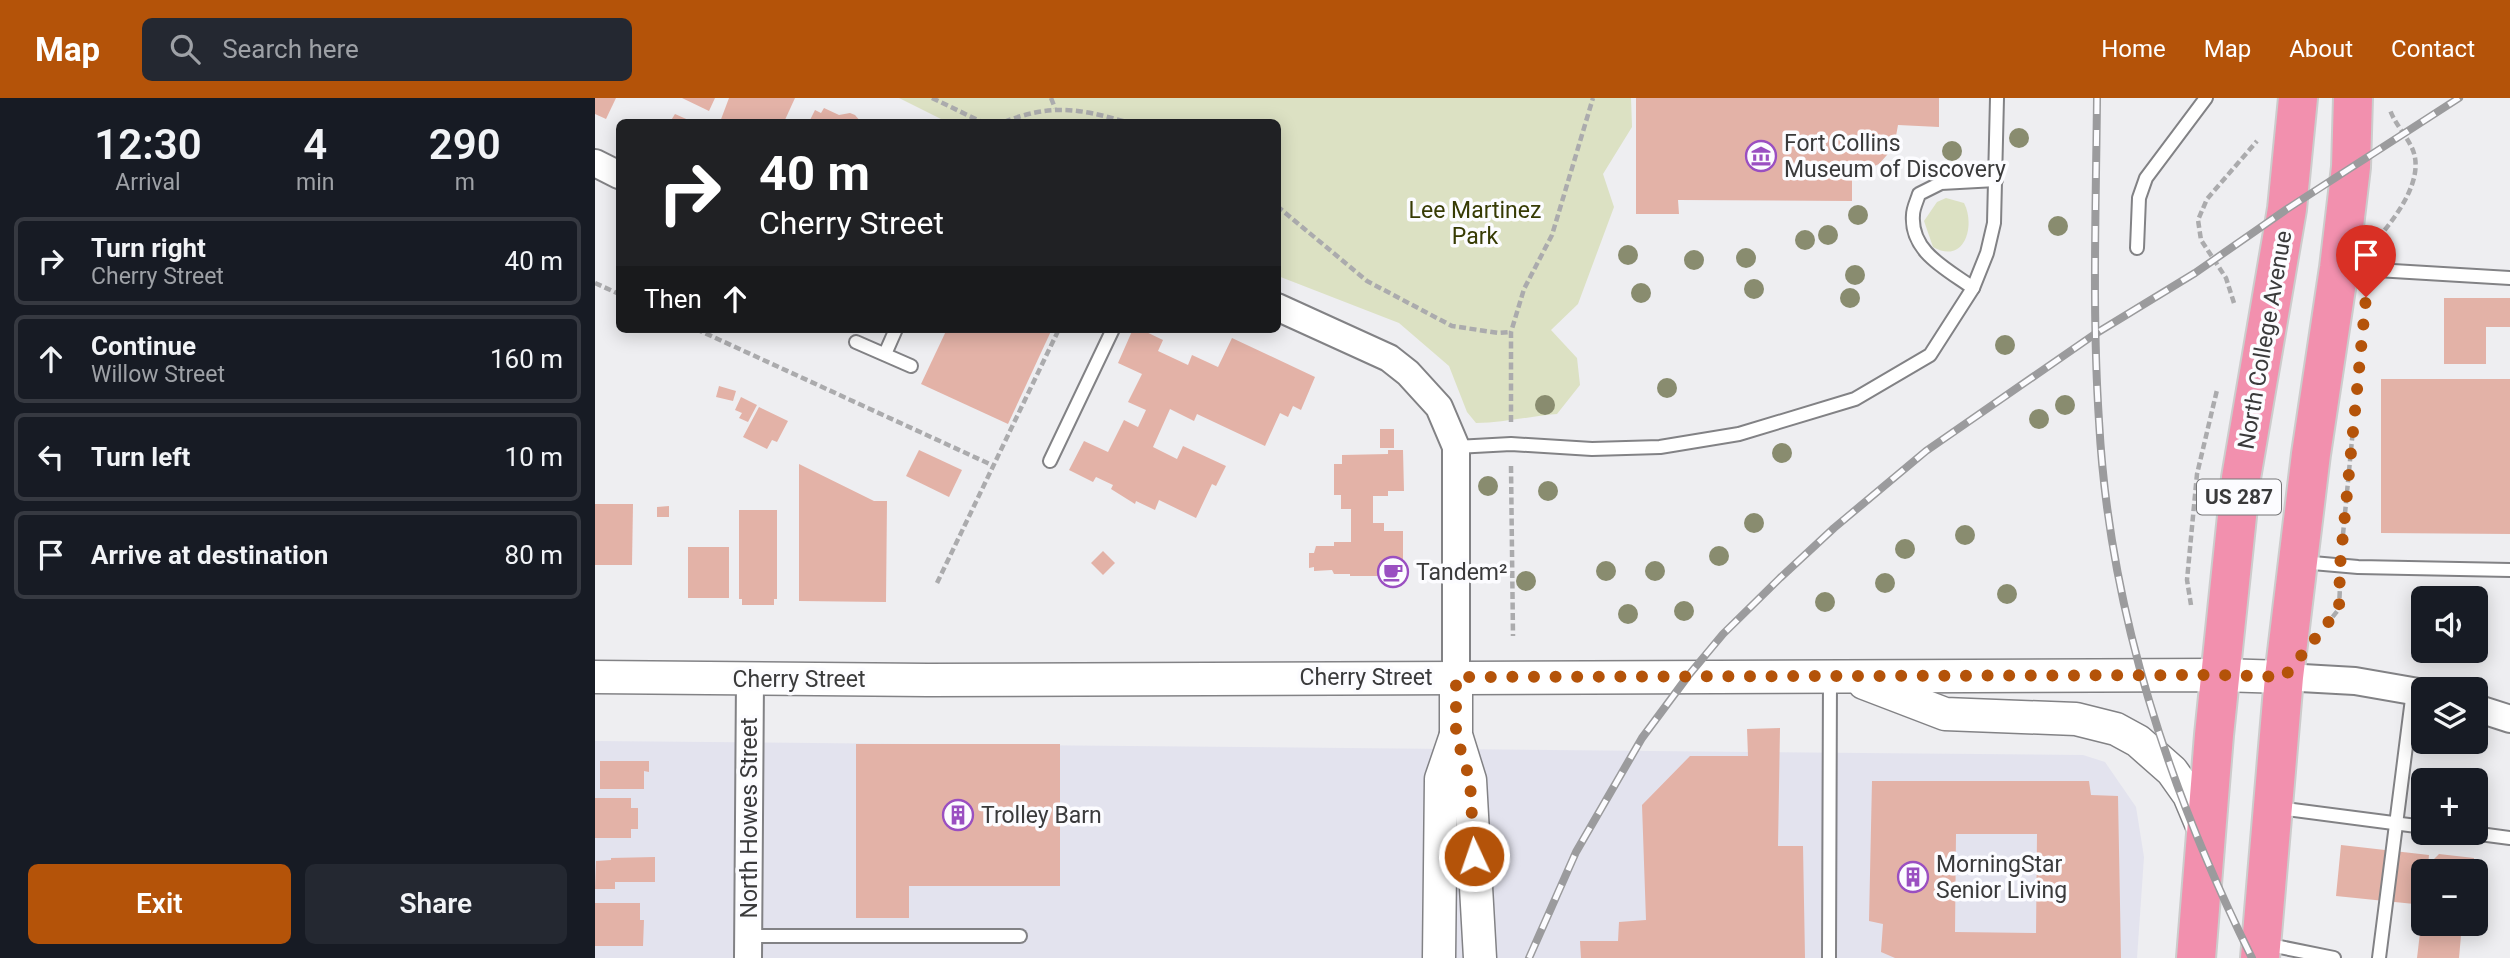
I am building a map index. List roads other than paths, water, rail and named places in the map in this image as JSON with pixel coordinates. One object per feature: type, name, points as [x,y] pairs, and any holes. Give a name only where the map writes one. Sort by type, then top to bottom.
[{"type":"highway","name":"North College Avenue","points":[[2196,958],[2205,833],[2241,478],[2287,209],[2298,98]]},
{"type":"highway","name":"US 287","points":[[2261,951],[2284,677],[2298,562],[2354,269],[2351,167],[2370,101]]},
{"type":"street","points":[[595,163],[616,174]]},
{"type":"street","points":[[1281,309],[1389,359],[1408,373],[1439,407],[1456,447],[1456,735],[1470,780],[1480,958]]},
{"type":"street","points":[[1839,676],[1945,714],[2076,719],[2116,729],[2138,741],[2172,771],[2189,795],[2205,833]]},
{"type":"street","name":"Cherry Street","points":[[595,677],[2284,677]]},
{"type":"street","points":[[2284,677],[2355,681],[2411,691]]},
{"type":"street","name":"North Howes Street","points":[[748,947],[750,679]]},
{"type":"street","points":[[2488,712],[2510,719]]},
{"type":"street","points":[[1439,958],[1441,779],[1456,735]]},
{"type":"lane","points":[[1456,447],[1511,444],[1592,449],[1660,447],[1739,434],[1855,399],[1930,355],[1973,288],[1987,254],[1994,223],[1997,98]]},
{"type":"lane","points":[[2137,248],[2139,198],[2147,178],[2206,98]]},
{"type":"lane","points":[[1973,288],[1933,260],[1916,241],[1913,215],[1919,194],[1941,183],[1996,180]]},
{"type":"lane","points":[[2354,269],[2510,278]]},
{"type":"lane","points":[[885,354],[894,333]]},
{"type":"lane","points":[[1050,461],[1111,333]]},
{"type":"lane","points":[[856,342],[911,366]]},
{"type":"lane","points":[[2298,562],[2340,566],[2510,570]]},
{"type":"lane","points":[[1829,958],[1839,676]]},
{"type":"lane","points":[[2379,958],[2411,742]]},
{"type":"lane","points":[[2272,807],[2334,813],[2411,826]]},
{"type":"lane","points":[[2488,835],[2510,838]]},
{"type":"lane","points":[[748,947],[1020,936]]},
{"type":"lane","points":[[2261,951],[2334,958]]},
{"type":"railway","points":[[2097,98],[2097,381],[2105,491],[2115,561],[2148,697],[2170,764],[2194,830],[2252,958]]},
{"type":"railway","points":[[1529,958],[1576,852],[1642,738],[1723,634],[1834,528],[1926,451],[2095,334],[2195,273],[2287,209],[2459,98]]},
{"type":"place","name":"Fort Collins Museum of Discovery","points":[[1761,156]]},
{"type":"place","name":"Tandem²","points":[[1393,572]]},
{"type":"place","name":"Trolley Barn","points":[[958,815]]},
{"type":"place","name":"MorningStar Senior Living","points":[[1913,877]]},
{"type":"park label","name":"Lee Martinez Park","points":[[1475,223]]}]
